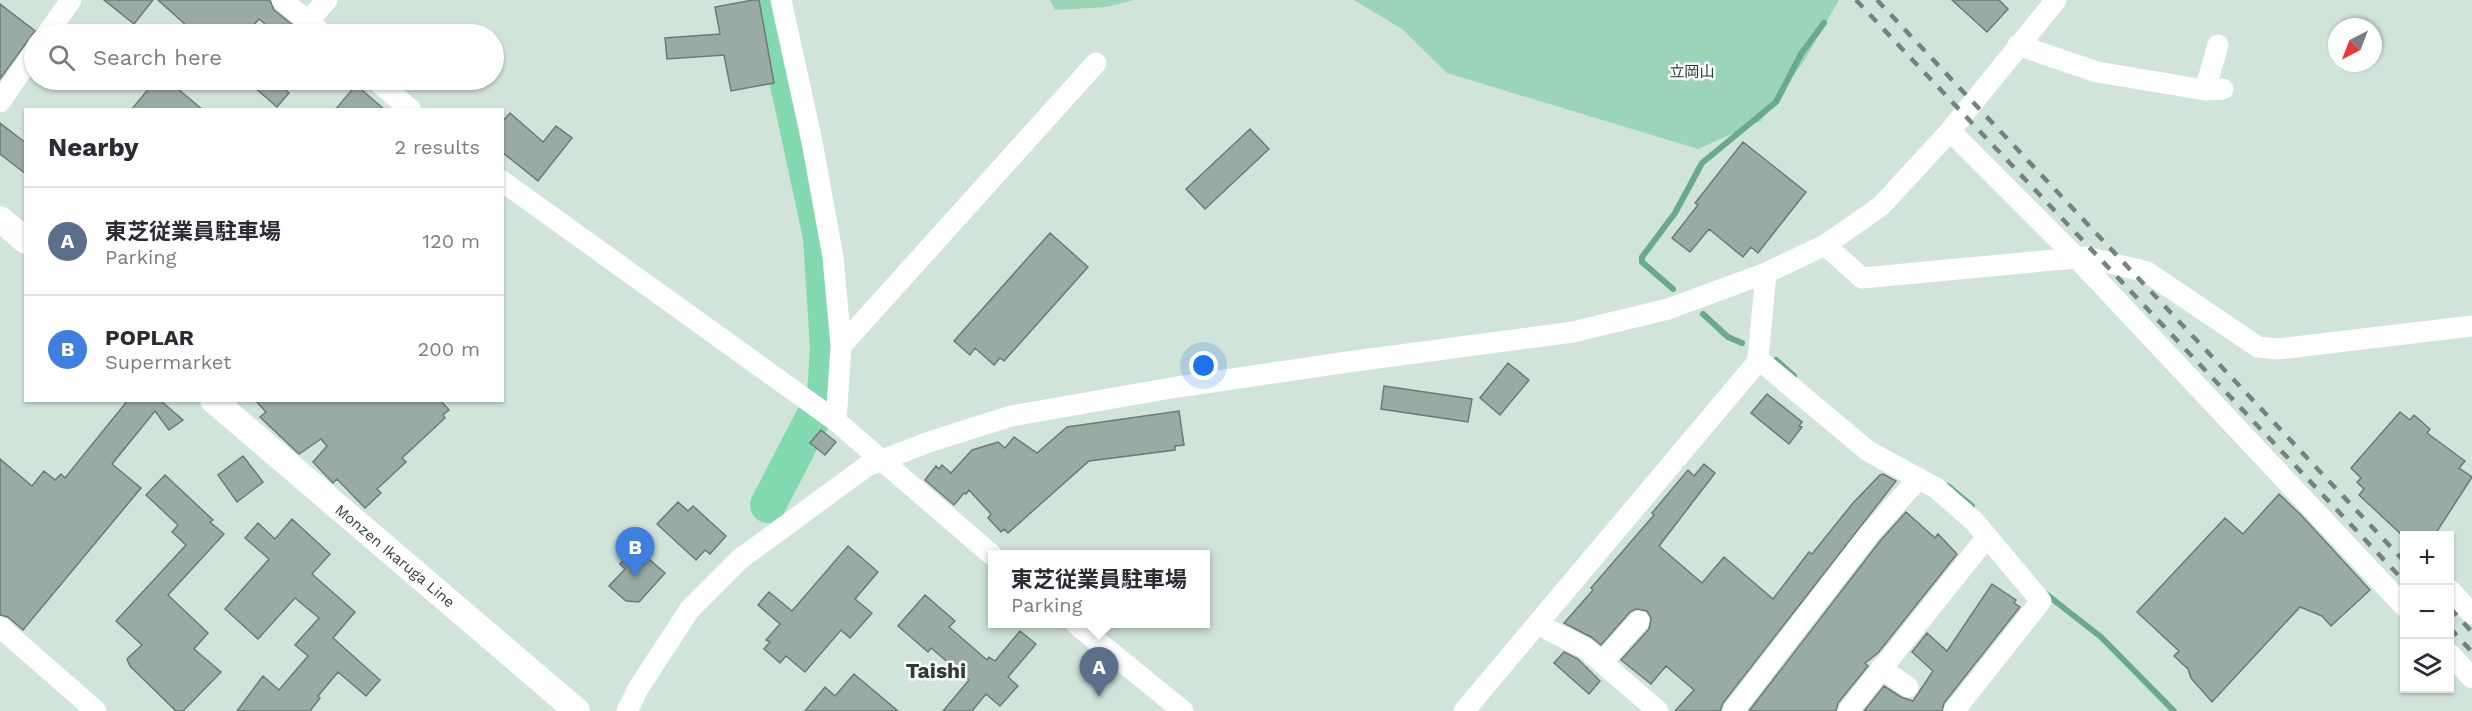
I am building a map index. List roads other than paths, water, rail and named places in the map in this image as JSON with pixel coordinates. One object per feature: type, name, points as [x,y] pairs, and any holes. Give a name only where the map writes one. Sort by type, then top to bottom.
[{"type":"main road","points":[[0,219],[24,239]]},
{"type":"main road","name":"Monzen Ikaruga Line","points":[[215,402],[577,711]]},
{"type":"street","points":[[54,24],[71,0]]},
{"type":"street","points":[[282,0],[310,24]]},
{"type":"street","points":[[317,24],[327,0]]},
{"type":"street","points":[[781,0],[812,142],[833,257],[841,346],[825,413]]},
{"type":"street","points":[[627,711],[639,687],[690,609],[731,567],[867,466],[929,442],[1011,417],[1200,384],[1573,332],[1668,309],[1766,273],[1825,245],[1881,206],[1950,130],[2056,0]]},
{"type":"street","points":[[2018,45],[2097,72],[2214,89],[2218,45]]},
{"type":"street","points":[[841,346],[1096,63]]},
{"type":"street","points":[[0,102],[24,67]]},
{"type":"street","points":[[388,90],[409,108]]},
{"type":"street","points":[[1950,130],[2075,256],[2400,602]]},
{"type":"street","points":[[504,182],[825,413],[988,551]]},
{"type":"street","points":[[1825,245],[1862,278],[2075,256],[2086,257],[2147,272],[2258,347],[2278,349],[2472,326]]},
{"type":"street","points":[[1464,711],[1758,359],[1766,273]]},
{"type":"street","points":[[1758,359],[1868,451],[1936,488],[1974,521],[2041,601],[1954,711]]},
{"type":"street","points":[[1733,711],[1870,533],[1919,478]]},
{"type":"street","points":[[1848,711],[1987,537]]},
{"type":"street","points":[[2454,594],[2472,614]]},
{"type":"street","points":[[1602,662],[1640,621]]},
{"type":"street","points":[[1539,622],[1549,630],[1586,648],[1658,711]]},
{"type":"street","points":[[0,627],[96,711]]},
{"type":"street","points":[[1081,628],[1183,711]]},
{"type":"street","points":[[2454,658],[2472,678]]},
{"type":"street","points":[[1881,668],[1908,687]]},
{"type":"waterway","points":[[768,505],[825,395],[828,348],[821,237],[770,0]]},
{"type":"waterway","points":[[1673,289],[1642,262],[1642,257],[1675,213],[1702,163],[1776,102],[1801,54],[1824,23]]},
{"type":"waterway","points":[[1703,314],[1728,337],[1742,343]]},
{"type":"waterway","points":[[1776,360],[1794,376]]},
{"type":"waterway","points":[[1948,486],[1972,506]]},
{"type":"waterway","points":[[2046,594],[2101,637],[2174,711]]},
{"type":"railway","points":[[1856,0],[2400,577]]},
{"type":"railway","points":[[1877,0],[2400,557]]},
{"type":"railway","points":[[2454,612],[2472,632]]},
{"type":"railway","points":[[2454,632],[2472,652]]},
{"type":"place","name":"POPLAR","points":[[635,577]]},
{"type":"place","name":"東芝従業員駐車場","points":[[1099,697]]},
{"type":"district","name":"Taishi","points":[[936,670]]},
{"type":"park label","name":"立岡山","points":[[1692,72]]}]
